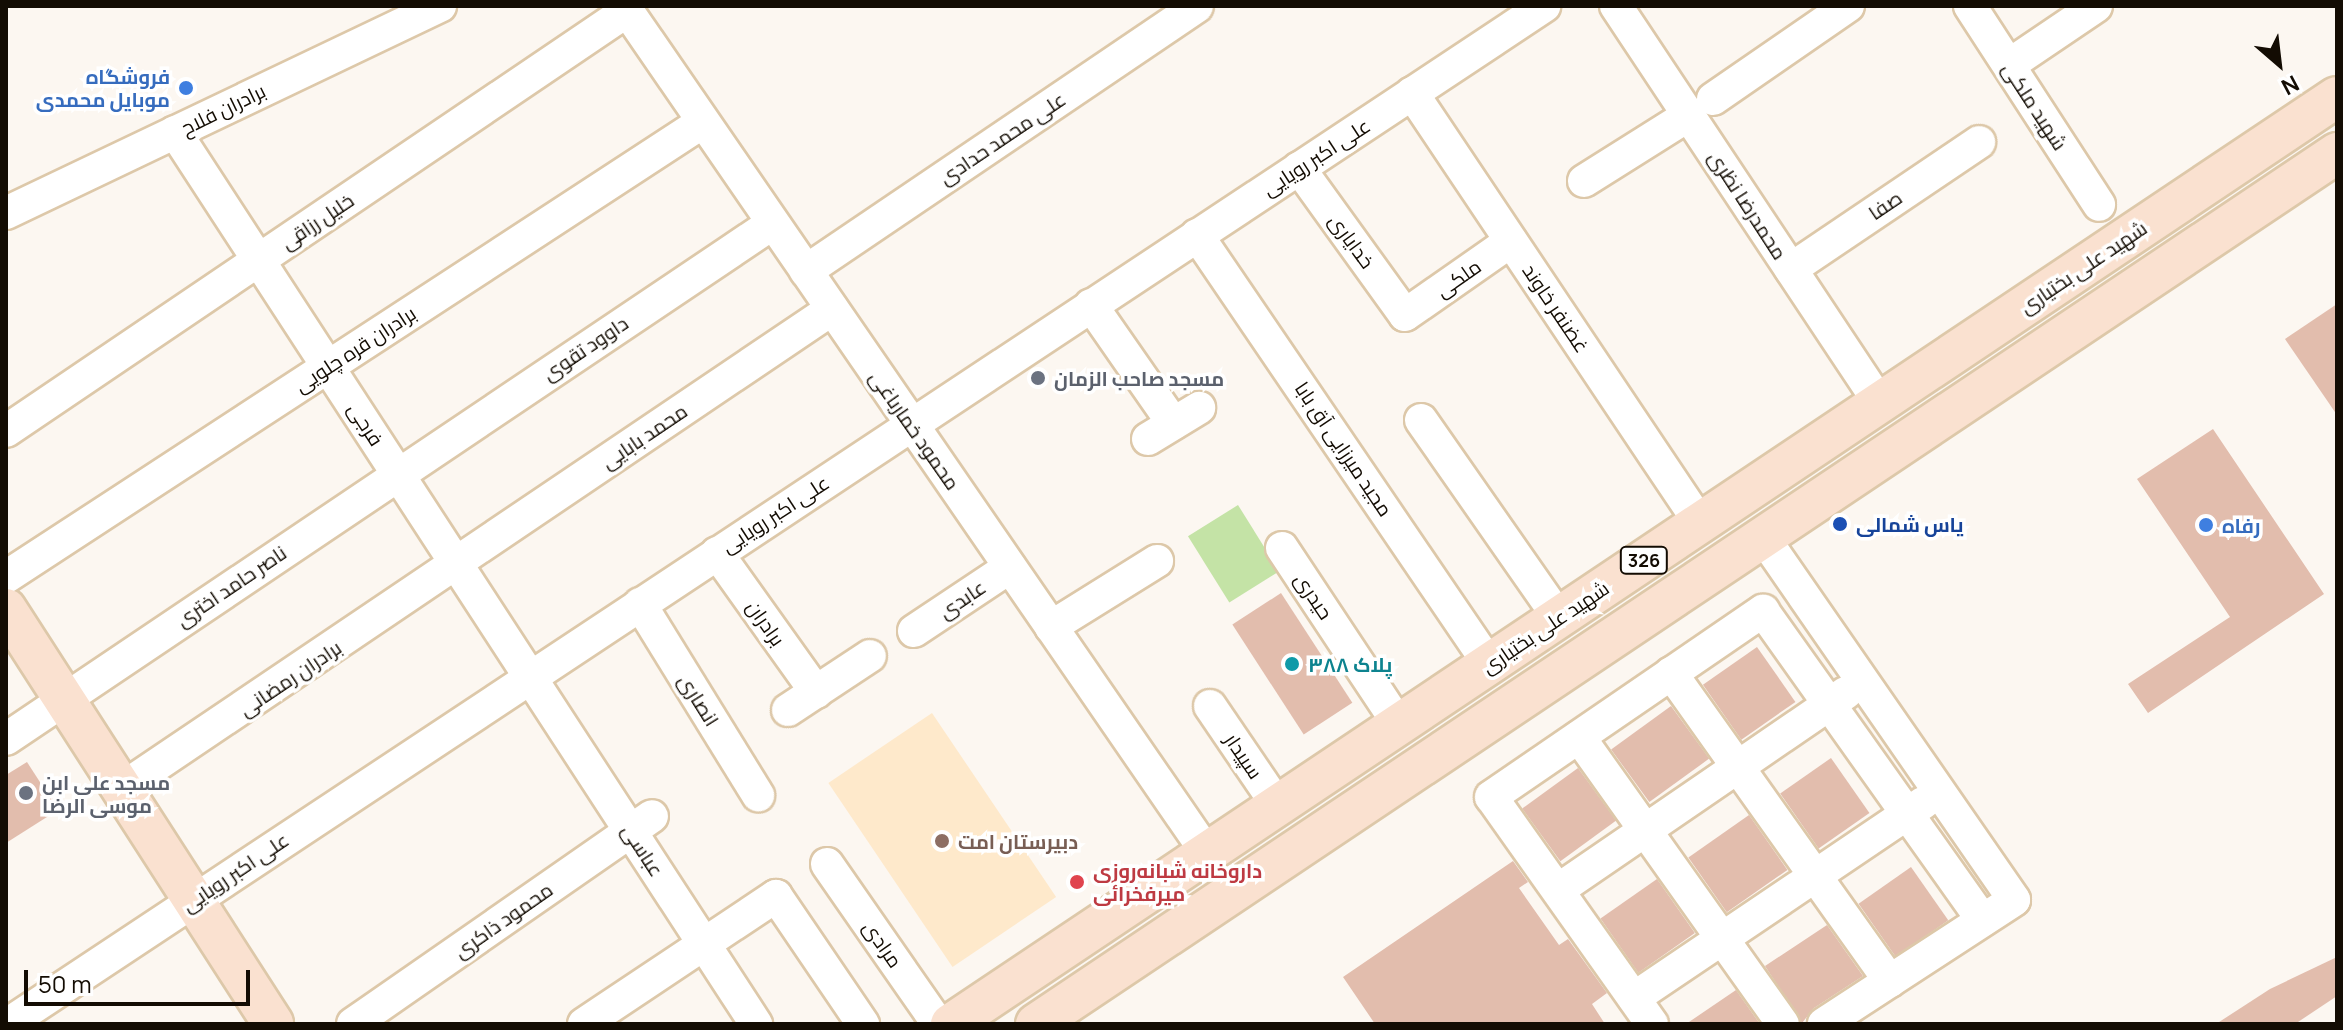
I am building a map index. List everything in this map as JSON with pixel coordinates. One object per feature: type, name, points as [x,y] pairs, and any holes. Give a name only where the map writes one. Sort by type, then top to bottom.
[{"type":"main road","name":"شهید علی بختیاری","points":[[951,1024],[2337,97]]},
{"type":"main road","name":"326","points":[[1036,1024],[2337,153]]},
{"type":"main road","points":[[6,609],[273,1024]]},
{"type":"main road","points":[[1207,853],[1233,893]]},
{"type":"street","name":"برادران فلاح","points":[[6,213],[440,6]]},
{"type":"street","name":"علی محمد حدادی","points":[[806,271],[1197,6]]},
{"type":"street","name":"علی اکبر رویایی","points":[[8,1024],[1544,6]]},
{"type":"street","name":"محمدرضا نظری","points":[[1616,6],[1701,107],[1791,269],[1880,403]]},
{"type":"street","points":[[1584,181],[1701,107],[1848,6]]},
{"type":"street","name":"شهید ملکی","points":[[1970,6],[2099,205]]},
{"type":"street","points":[[2009,65],[2096,6]]},
{"type":"street","name":"محمود خمارباغی","points":[[626,8],[1207,853]]},
{"type":"street","name":"خلیل رزاقی","points":[[6,431],[626,8]]},
{"type":"street","name":"غضنفر خاوند","points":[[1412,93],[1700,523]]},
{"type":"street","name":"برادران قره چلویی","points":[[6,577],[703,122]]},
{"type":"street","name":"فرجی","points":[[175,132],[530,676]]},
{"type":"street","name":"صفا","points":[[1791,269],[1979,142]]},
{"type":"street","name":"خدایاری","points":[[1299,168],[1405,315]]},
{"type":"street","name":"داوود تقوی","points":[[398,473],[773,223]]},
{"type":"street","name":"مجید میرزایی آق بابا","points":[[1197,235],[1489,664]]},
{"type":"street","name":"ملکی","points":[[1405,315],[1511,241]]},
{"type":"street","points":[[1091,305],[1173,423]]},
{"type":"street","name":"محمد بابایی","points":[[456,563],[832,309]]},
{"type":"street","points":[[1421,420],[1559,618]]},
{"type":"street","name":"ناصر حامد اختری","points":[[6,739],[398,473]]},
{"type":"street","points":[[1763,537],[2014,900],[1824,1024]]},
{"type":"street","name":"حیدری","points":[[1282,548],[1399,725]]},
{"type":"street","name":"برادران","points":[[717,553],[816,692]]},
{"type":"street","points":[[1051,627],[1157,561]]},
{"type":"street","name":"برادران رمضانی","points":[[121,789],[456,563]]},
{"type":"street","name":"عابدی","points":[[914,631],[1010,567]]},
{"type":"street","name":"انصاری","points":[[640,604],[758,795]]},
{"type":"street","points":[[1939,792],[1907,813],[1814,873],[1722,937],[1643,1011],[1491,797],[1763,611],[1830,703],[1907,813],[1983,920]]},
{"type":"street","points":[[788,710],[870,656]]},
{"type":"street","points":[[1671,673],[1890,981]]},
{"type":"street","name":"عباسی","points":[[530,676],[642,824],[703,943],[756,1024]]},
{"type":"street","points":[[1558,890],[1864,681]]},
{"type":"street","name":"سپیدار","points":[[1210,706],[1278,806]]},
{"type":"street","points":[[1579,737],[1783,1024]]},
{"type":"street","name":"محمود ذاکری","points":[[353,1024],[642,824]]},
{"type":"street","name":"مرادی","points":[[827,864],[938,1024]]},
{"type":"street","points":[[584,1024],[776,896],[863,1024]]},
{"type":"shaded area","name":"دبیرستان امت","points":[[932,713],[1056,897],[953,967],[828,783]]},
{"type":"green space","points":[[1238,505],[1279,571],[1229,602],[1188,536]]},
{"type":"building","points":[[2337,304],[2337,415],[2285,339]]},
{"type":"building","points":[[2213,429],[2324,594],[2148,713],[2128,684],[2230,617],[2137,479]]},
{"type":"building","name":"پلاک ۳۸۸","points":[[1281,593],[1352,703],[1304,734],[1232,625]]},
{"type":"building","points":[[1757,647],[1795,702],[1741,740],[1703,685]]},
{"type":"building","points":[[1671,706],[1709,759],[1649,802],[1611,749]]},
{"type":"building","points":[[1831,758],[1869,813],[1819,848],[1780,794]]},
{"type":"building","name":"مسجد علی ابن موسی الرضا","points":[[27,762],[58,810],[6,843],[6,775]]},
{"type":"building","points":[[1578,768],[1616,821],[1560,861],[1522,809]]},
{"type":"building","points":[[1749,815],[1787,870],[1727,912],[1688,857]]},
{"type":"building","points":[[1513,861],[1528,882],[1519,888],[1559,945],[1568,939],[1607,993],[1592,1004],[1605,1024],[1375,1024],[1343,977]]},
{"type":"building","points":[[1911,867],[1948,920],[1896,957],[1859,904]]},
{"type":"building","points":[[1657,879],[1695,933],[1638,973],[1600,919]]},
{"type":"building","points":[[1827,925],[1863,976],[1814,1008],[1802,1023],[1765,966]]},
{"type":"building","points":[[2337,957],[2337,996],[2295,1024],[2216,1024],[2270,989]]},
{"type":"building","points":[[1736,990],[1760,1024],[1686,1024]]},
{"type":"place","name":"فروشگاه موبایل محمدی","points":[[186,88]]},
{"type":"place","name":"مسجد صاحب الزمان","points":[[1038,378]]},
{"type":"place","name":"یاس شمالی","points":[[1840,524]]},
{"type":"place","name":"رفاه","points":[[2206,525]]},
{"type":"place","name":"پلاک ۳۸۸","points":[[1292,664]]},
{"type":"place","name":"مسجد علی ابن موسی الرضا","points":[[26,793]]},
{"type":"place","name":"دبیرستان امت","points":[[942,841]]},
{"type":"place","name":"داروخانه شبانه‌روزی میرفخرائی","points":[[1077,882]]}]
